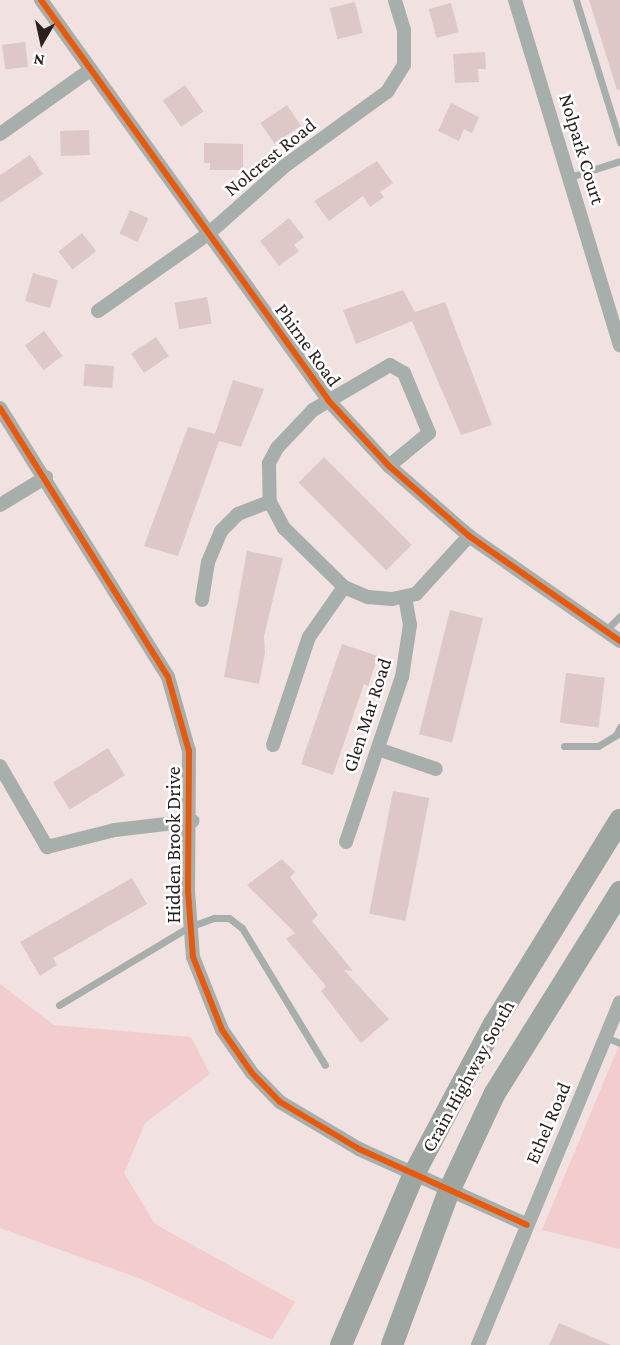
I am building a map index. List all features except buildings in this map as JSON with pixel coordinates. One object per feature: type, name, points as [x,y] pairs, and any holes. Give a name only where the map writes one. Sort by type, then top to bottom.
[{"type":"main road","name":"Crain Highway South","points":[[341,1345],[414,1174],[494,1024],[620,820]]},
{"type":"main road","name":"Crain Highway South","points":[[392,1345],[449,1191],[495,1093],[620,892]]},
{"type":"street","name":"Phirne Road","points":[[41,0],[328,400],[389,466],[469,536],[620,641]]},
{"type":"street","name":"Nolcrest Road","points":[[98,311],[208,234],[286,165],[387,93],[404,65],[404,30],[395,0]]},
{"type":"street","name":"Nolpark Court","points":[[515,0],[620,345]]},
{"type":"street","points":[[0,134],[90,70]]},
{"type":"street","points":[[389,466],[429,434],[404,374],[390,364],[328,400],[277,447],[269,464],[270,502],[284,528],[344,587],[368,597],[405,598],[426,586],[469,536]]},
{"type":"street","name":"Hidden Brook Drive","points":[[0,408],[46,477],[168,677],[189,751],[192,821],[189,927],[193,957],[222,1030],[252,1072],[280,1102],[300,1115],[359,1149],[527,1225]]},
{"type":"street","points":[[0,505],[46,477]]},
{"type":"street","points":[[202,600],[208,562],[221,531],[238,514],[270,502]]},
{"type":"street","points":[[273,745],[309,638],[344,587]]},
{"type":"street","name":"Glen Mar Road","points":[[346,842],[378,749],[408,650],[405,598]]},
{"type":"street","points":[[378,749],[436,769]]},
{"type":"street","points":[[0,766],[47,847],[115,830],[192,821]]},
{"type":"street","name":"Ethel Road","points":[[478,1345],[620,1002]]},
{"type":"lane","points":[[576,0],[620,142]]},
{"type":"lane","points":[[570,177],[620,161]]},
{"type":"lane","points":[[605,631],[620,616]]},
{"type":"lane","points":[[564,746],[598,747],[616,735],[620,726]]},
{"type":"lane","points":[[59,1005],[189,927],[214,918],[230,918],[242,928],[325,1065]]},
{"type":"lane","points":[[605,1037],[620,1043]]},
{"type":"shaded area","points":[[0,984],[54,1025],[191,1037],[210,1074],[145,1123],[124,1173],[155,1224],[295,1302],[272,1340],[141,1279],[0,1228]]},
{"type":"shaded area","points":[[620,1043],[620,1249],[542,1230]]},
{"type":"cycle path","points":[[41,0],[328,400],[389,466],[469,536],[620,641]]},
{"type":"cycle path","points":[[0,408],[168,677],[189,751],[188,891],[193,957],[222,1030],[252,1073],[280,1102],[359,1149],[527,1225]]}]
